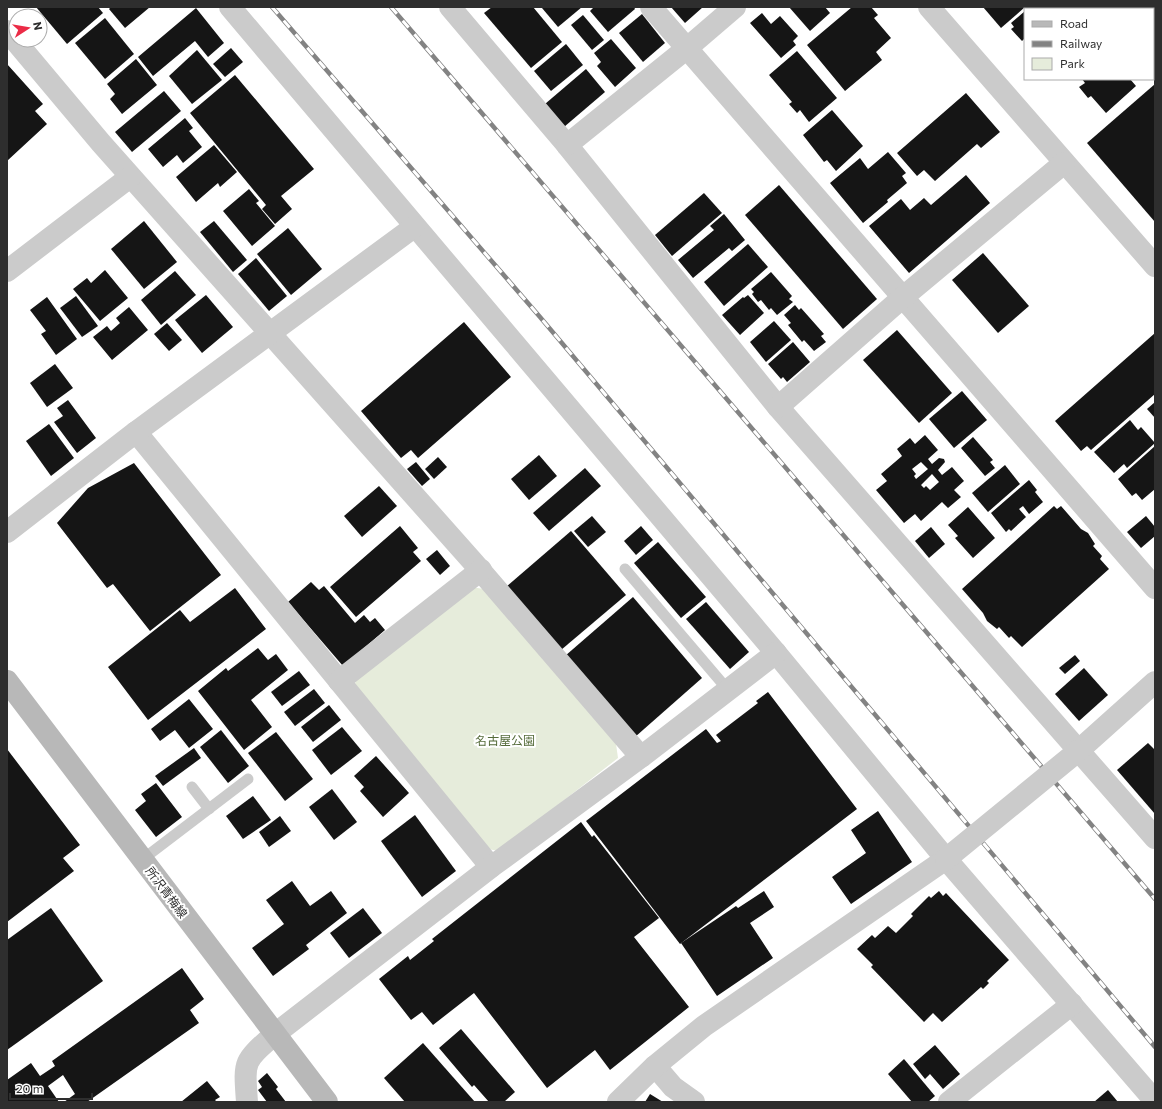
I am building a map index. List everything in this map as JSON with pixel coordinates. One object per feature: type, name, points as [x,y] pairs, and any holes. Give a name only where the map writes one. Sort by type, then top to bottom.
[{"type":"main road","name":"所沢青梅線","points":[[7,681],[327,1102]]},
{"type":"street","points":[[230,7],[414,227],[776,653],[946,859],[1155,1101]]},
{"type":"street","points":[[450,7],[567,145],[778,407],[1155,838]]},
{"type":"street","points":[[651,7],[1155,588]]},
{"type":"street","points":[[567,145],[686,49],[735,7]]},
{"type":"street","points":[[929,7],[1155,266]]},
{"type":"street","points":[[7,31],[130,177],[481,570],[641,757]]},
{"type":"street","points":[[778,407],[902,298],[1064,163]]},
{"type":"street","points":[[7,271],[130,177]]},
{"type":"street","points":[[7,532],[136,432],[414,227]]},
{"type":"street","points":[[136,432],[492,867]]},
{"type":"street","points":[[339,681],[481,570]]},
{"type":"street","points":[[247,1102],[244,1069],[250,1055],[275,1034],[492,867],[641,757],[776,653]]},
{"type":"street","points":[[618,1102],[654,1066],[704,1026],[946,859],[1078,751],[1155,682]]},
{"type":"street","points":[[949,1102],[1072,1004]]},
{"type":"street","points":[[654,1066],[673,1087],[694,1102]]},
{"type":"lane","points":[[625,569],[728,690]]},
{"type":"lane","points":[[142,860],[248,779]]},
{"type":"lane","points":[[192,787],[209,809]]},
{"type":"green space","name":"名古屋公園","points":[[471,587],[484,589],[616,744],[618,758],[499,851],[488,849],[355,686],[356,675]]},
{"type":"building","points":[[36,7],[98,7],[103,13],[67,44],[48,21],[48,8]]},
{"type":"building","points":[[111,7],[150,7],[125,28],[109,9]]},
{"type":"building","points":[[492,7],[533,7],[562,42],[531,68],[484,13]]},
{"type":"building","points":[[582,7],[558,27],[542,8]]},
{"type":"building","points":[[594,7],[634,7],[635,9],[608,32],[590,11]]},
{"type":"building","points":[[671,7],[703,7],[685,23]]},
{"type":"building","points":[[789,7],[825,7],[830,13],[810,31]]},
{"type":"building","points":[[852,7],[871,7],[878,15],[874,18],[891,38],[876,52],[882,60],[845,91],[807,45]]},
{"type":"building","points":[[983,7],[1025,7],[1001,28]]},
{"type":"building","points":[[196,8],[224,43],[208,57],[195,41],[153,76],[138,57]]},
{"type":"building","points":[[1024,12],[1024,39],[1022,41],[1011,29],[1014,27],[1011,23]]},
{"type":"building","points":[[762,13],[771,24],[780,16],[798,36],[793,41],[796,45],[781,58],[750,23]]},
{"type":"building","points":[[642,14],[665,43],[643,62],[619,33]]},
{"type":"building","points":[[583,15],[604,40],[592,50],[571,25]]},
{"type":"building","points":[[105,18],[134,54],[105,79],[75,43]]},
{"type":"building","points":[[611,39],[636,68],[615,87],[597,66],[601,62],[594,53]]},
{"type":"building","points":[[566,44],[583,65],[551,91],[534,71]]},
{"type":"building","points":[[231,48],[243,62],[225,77],[213,64]]},
{"type":"building","points":[[197,50],[222,80],[192,104],[169,76]]},
{"type":"building","points":[[797,51],[837,98],[809,122],[800,110],[797,113],[789,104],[792,102],[769,75]]},
{"type":"building","points":[[136,59],[157,85],[122,114],[110,99],[115,94],[107,84]]},
{"type":"building","points":[[7,64],[43,104],[35,111],[47,124],[7,161]]},
{"type":"building","points":[[586,69],[605,92],[564,127],[545,104]]},
{"type":"building","points":[[235,75],[314,169],[281,196],[292,209],[275,224],[262,209],[266,205],[190,113]]},
{"type":"building","points":[[1083,80],[1131,80],[1136,86],[1106,113],[1091,96],[1088,98],[1079,87],[1085,83]]},
{"type":"building","points":[[1155,84],[1155,222],[1087,143]]},
{"type":"building","points":[[164,91],[181,111],[132,152],[115,132]]},
{"type":"building","points":[[966,93],[1000,132],[981,148],[977,144],[935,181],[924,170],[917,176],[897,153]]},
{"type":"building","points":[[832,110],[863,146],[836,171],[827,160],[824,162],[803,135]]},
{"type":"building","points":[[185,118],[193,128],[189,131],[202,147],[183,163],[177,155],[163,167],[148,149]]},
{"type":"building","points":[[214,145],[237,172],[220,187],[218,183],[196,202],[176,177]]},
{"type":"building","points":[[888,152],[906,173],[902,176],[907,183],[887,200],[888,202],[863,223],[830,183],[860,158],[868,169]]},
{"type":"building","points":[[966,175],[990,203],[909,273],[869,226],[901,199],[910,210],[924,198],[931,205]]},
{"type":"building","points":[[779,185],[877,299],[843,329],[745,215]]},
{"type":"building","points":[[249,189],[259,201],[256,203],[275,226],[252,246],[223,211]]},
{"type":"building","points":[[704,193],[722,213],[672,256],[655,235]]},
{"type":"building","points":[[724,214],[745,240],[732,251],[729,248],[693,278],[678,260],[714,230],[710,226]]},
{"type":"building","points":[[144,221],[177,262],[144,289],[111,249]]},
{"type":"building","points":[[214,221],[247,260],[233,272],[200,232]]},
{"type":"building","points":[[288,228],[322,269],[291,295],[257,254]]},
{"type":"building","points":[[748,244],[768,267],[724,306],[704,282]]},
{"type":"building","points":[[983,253],[1029,306],[998,333],[952,280]]},
{"type":"building","points":[[256,258],[287,296],[269,311],[238,274]]},
{"type":"building","points":[[105,270],[128,298],[100,321],[73,289],[87,278],[91,283]]},
{"type":"building","points":[[175,271],[196,295],[161,325],[141,300]]},
{"type":"building","points":[[771,272],[792,296],[789,299],[793,302],[777,315],[771,308],[769,310],[761,300],[758,302],[752,294],[754,292],[751,289]]},
{"type":"building","points":[[206,295],[233,327],[202,353],[175,320]]},
{"type":"building","points":[[748,295],[764,313],[740,335],[722,315],[743,297],[744,298]]},
{"type":"building","points":[[76,296],[98,326],[82,337],[60,308]]},
{"type":"building","points":[[47,297],[77,339],[56,355],[41,334],[46,331],[30,310]]},
{"type":"building","points":[[795,305],[799,310],[801,308],[824,334],[821,336],[826,342],[814,351],[804,340],[802,342],[788,325],[791,323],[784,315]]},
{"type":"building","points":[[129,307],[148,330],[112,360],[93,337],[107,326],[111,331],[120,323],[116,318]]},
{"type":"building","points":[[774,321],[791,340],[766,362],[750,342]]},
{"type":"building","points":[[464,322],[511,377],[418,458],[411,450],[401,458],[361,411]]},
{"type":"building","points":[[167,323],[182,340],[169,351],[154,334]]},
{"type":"building","points":[[897,330],[952,393],[919,423],[863,360]]},
{"type":"building","points":[[1155,333],[1155,394],[1091,450],[1087,446],[1081,451],[1055,421]]},
{"type":"building","points":[[793,342],[810,362],[787,382],[783,377],[781,379],[768,364]]},
{"type":"building","points":[[55,364],[73,388],[47,407],[30,383]]},
{"type":"building","points":[[962,391],[987,420],[954,448],[929,419]]},
{"type":"building","points":[[68,400],[96,438],[77,453],[54,422],[63,416],[57,408]]},
{"type":"building","points":[[1155,402],[1155,418],[1147,409]]},
{"type":"building","points":[[1130,420],[1138,430],[1141,427],[1155,443],[1127,468],[1124,464],[1114,473],[1094,452]]},
{"type":"building","points":[[49,424],[74,458],[51,476],[26,441]]},
{"type":"building","points":[[925,435],[938,450],[928,459],[932,464],[939,458],[944,459],[945,462],[938,470],[942,475],[952,467],[964,481],[954,490],[961,497],[948,508],[942,502],[921,521],[915,514],[904,523],[876,490],[887,481],[881,474],[902,456],[897,449],[910,438],[915,444]],"holes":[[[921,462],[928,469],[916,479],[914,476],[916,474],[912,469]],[[932,474],[939,482],[930,490],[926,486],[924,488],[921,485]]]},
{"type":"building","points":[[973,437],[993,460],[990,462],[995,468],[985,476],[961,448]]},
{"type":"building","points":[[1155,446],[1155,489],[1142,500],[1136,493],[1132,496],[1118,479]]},
{"type":"building","points":[[539,455],[557,476],[529,500],[511,479]]},
{"type":"building","points":[[438,457],[447,467],[434,479],[425,469]]},
{"type":"building","points":[[416,462],[430,479],[422,486],[407,469]]},
{"type":"building","points":[[134,463],[221,575],[150,631],[113,584],[107,588],[57,523],[88,488]]},
{"type":"building","points":[[1005,465],[1020,484],[988,512],[972,493]]},
{"type":"building","points":[[585,468],[601,486],[549,531],[533,513]]},
{"type":"building","points":[[1029,480],[1037,490],[1035,492],[1043,502],[1029,514],[1023,506],[1019,509],[1026,517],[1011,531],[1009,529],[1006,532],[991,513]]},
{"type":"building","points":[[379,486],[397,506],[362,537],[344,516]]},
{"type":"building","points":[[1054,506],[1057,509],[1061,506],[1081,529],[1088,533],[1095,544],[1093,546],[1102,556],[1100,559],[1109,569],[1022,647],[1011,636],[1009,638],[999,627],[997,629],[987,621],[983,613],[962,589]]},
{"type":"building","points":[[968,507],[995,538],[973,558],[955,538],[958,536],[948,525]]},
{"type":"building","points":[[592,516],[606,532],[588,547],[574,531]]},
{"type":"building","points":[[1146,516],[1155,527],[1155,536],[1141,548],[1127,532]]},
{"type":"building","points":[[400,526],[418,548],[413,552],[421,561],[356,617],[330,587]]},
{"type":"building","points":[[641,526],[653,540],[636,555],[624,541]]},
{"type":"building","points":[[931,527],[945,544],[929,558],[915,541]]},
{"type":"building","points":[[571,531],[626,595],[561,650],[506,587]]},
{"type":"building","points":[[658,542],[706,597],[681,618],[634,563]]},
{"type":"building","points":[[437,550],[450,566],[440,575],[426,559]]},
{"type":"building","points":[[311,582],[319,590],[324,586],[355,623],[364,615],[370,622],[375,618],[385,630],[343,666],[288,602]]},
{"type":"building","points":[[235,588],[266,629],[148,720],[108,667],[180,610],[190,622]]},
{"type":"building","points":[[633,597],[702,678],[635,737],[565,656]]},
{"type":"building","points":[[706,602],[749,652],[730,669],[686,619]]},
{"type":"building","points":[[258,648],[268,660],[276,654],[288,670],[251,700],[272,727],[244,750],[198,691],[226,668],[228,671]]},
{"type":"building","points":[[1075,655],[1080,661],[1065,674],[1059,668]]},
{"type":"building","points":[[1084,668],[1108,695],[1079,721],[1055,694]]},
{"type":"building","points":[[299,671],[310,685],[282,706],[271,692]]},
{"type":"building","points":[[314,689],[325,703],[295,726],[284,712]]},
{"type":"building","points":[[768,692],[857,809],[680,944],[586,821],[706,729],[717,743],[721,741],[716,735],[758,703],[756,701]]},
{"type":"building","points":[[189,699],[213,729],[189,748],[175,730],[160,741],[151,729]]},
{"type":"building","points":[[329,705],[341,720],[313,742],[301,727]]},
{"type":"building","points":[[342,727],[362,751],[331,775],[312,750]]},
{"type":"building","points":[[221,730],[249,766],[228,783],[200,747]]},
{"type":"building","points":[[276,732],[313,779],[285,801],[248,753]]},
{"type":"building","points":[[1148,743],[1155,750],[1155,814],[1117,770]]},
{"type":"building","points":[[194,748],[201,758],[163,786],[155,776]]},
{"type":"building","points":[[7,749],[80,845],[63,858],[74,871],[7,922]]},
{"type":"building","points":[[376,756],[409,793],[383,817],[360,791],[364,787],[354,776]]},
{"type":"building","points":[[156,783],[182,817],[156,837],[135,810],[146,801],[141,794]]},
{"type":"building","points":[[332,789],[357,822],[334,840],[309,807]]},
{"type":"building","points":[[253,796],[271,820],[243,839],[226,816]]},
{"type":"building","points":[[878,811],[912,862],[851,904],[832,877],[866,853],[851,830]]},
{"type":"building","points":[[415,815],[456,871],[422,897],[381,841]]},
{"type":"building","points":[[280,816],[291,831],[269,847],[259,832]]},
{"type":"building","points":[[581,822],[592,837],[594,835],[659,918],[634,937],[689,1007],[610,1070],[595,1050],[547,1088],[474,993],[433,1025],[422,1012],[411,1020],[379,979],[408,956],[410,960],[434,941],[432,939]]},
{"type":"building","points":[[292,881],[310,906],[331,891],[347,913],[306,945],[309,949],[273,976],[252,948],[284,924],[266,900]]},
{"type":"building","points":[[764,891],[774,907],[750,923],[773,958],[717,996],[681,943],[736,906],[738,908]]},
{"type":"building","points":[[939,891],[943,896],[946,893],[1009,960],[987,981],[989,983],[983,989],[981,987],[942,1022],[933,1013],[924,1022],[871,967],[873,965],[857,949],[872,935],[875,938],[888,926],[896,933],[913,916],[911,914],[929,896],[931,898]]},
{"type":"building","points":[[51,908],[103,981],[7,1050],[7,940]]},
{"type":"building","points":[[363,908],[382,933],[349,958],[330,933]]},
{"type":"building","points":[[182,968],[204,999],[190,1010],[199,1023],[87,1102],[64,1102],[75,1094],[63,1075],[48,1086],[59,1102],[7,1102],[7,1080],[31,1063],[40,1076],[55,1066],[52,1061]]},
{"type":"building","points":[[461,1029],[515,1092],[504,1102],[489,1102],[474,1085],[472,1087],[439,1048]]},
{"type":"building","points":[[423,1043],[475,1102],[405,1102],[384,1078]]},
{"type":"building","points":[[935,1045],[960,1074],[943,1089],[930,1074],[925,1079],[913,1064]]},
{"type":"building","points":[[904,1059],[935,1096],[928,1102],[912,1102],[888,1074]]},
{"type":"building","points":[[267,1073],[278,1087],[276,1089],[286,1102],[267,1102],[258,1090],[262,1087],[258,1081]]},
{"type":"building","points":[[207,1081],[220,1097],[215,1100],[217,1102],[181,1102]]},
{"type":"building","points":[[1108,1090],[1118,1102],[1094,1102]]},
{"type":"building","points":[[650,1094],[663,1102],[645,1102]]},
{"type":"railway","points":[[272,7],[540,317],[1155,1047]]},
{"type":"railway","points":[[391,7],[1155,899]]}]
